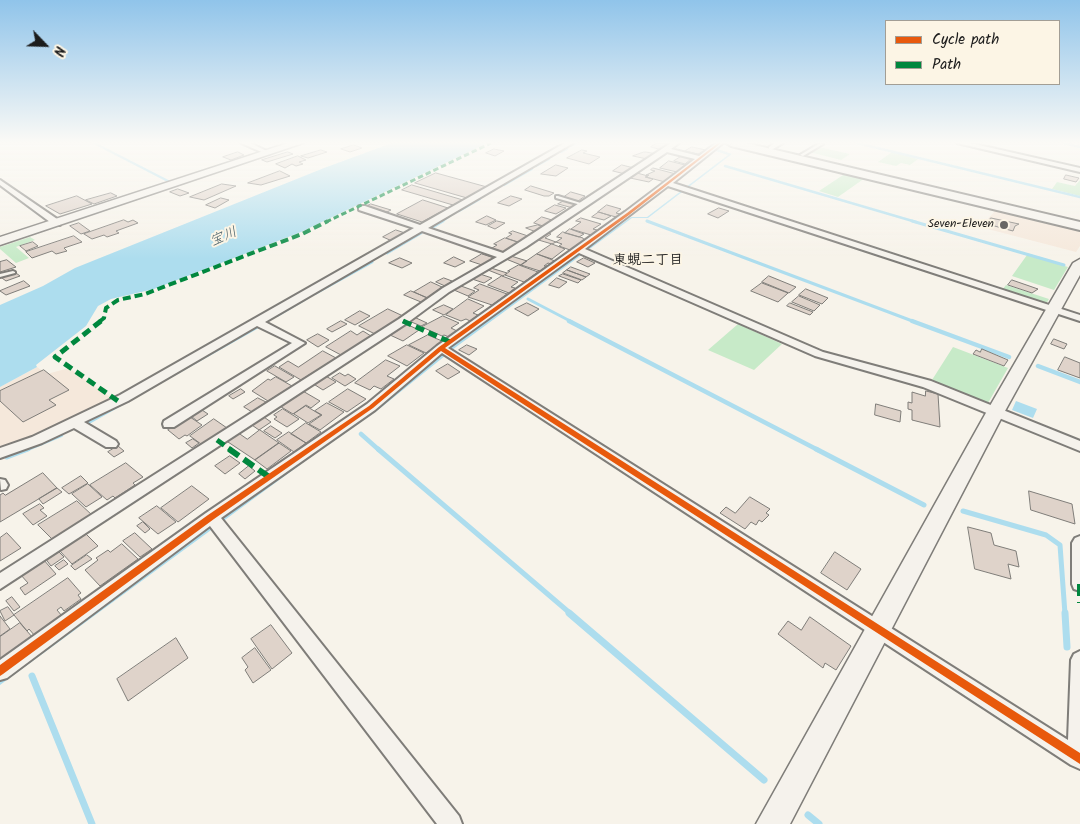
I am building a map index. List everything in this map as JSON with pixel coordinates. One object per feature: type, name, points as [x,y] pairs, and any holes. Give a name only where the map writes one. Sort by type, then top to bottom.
[{"type":"main road","points":[[890,181],[1080,226]]},
{"type":"main road","points":[[913,181],[1080,221]]},
{"type":"street","points":[[0,241],[181,181]]},
{"type":"street","points":[[0,452],[36,440],[124,398],[503,181]]},
{"type":"street","points":[[0,582],[403,321],[446,290],[504,256],[617,181]]},
{"type":"street","points":[[0,671],[214,521],[371,407],[444,351],[582,251],[671,181]]},
{"type":"street","points":[[0,182],[57,222]]},
{"type":"street","points":[[668,184],[1080,318]]},
{"type":"street","points":[[362,208],[504,256]]},
{"type":"street","points":[[582,251],[819,354],[927,384],[1080,446]]},
{"type":"street","points":[[772,824],[996,411],[1080,263]]},
{"type":"street","points":[[169,424],[300,343],[256,322]]},
{"type":"street","points":[[444,351],[1079,759]]},
{"type":"street","points":[[74,422],[110,444]]},
{"type":"street","points":[[214,521],[451,824]]},
{"type":"street","points":[[1080,543],[1080,584]]},
{"type":"street","points":[[1079,759],[1080,660]]},
{"type":"lane","points":[[557,197],[582,204]]},
{"type":"lane","points":[[0,276],[13,272]]},
{"type":"shaded area","points":[[997,209],[1080,230],[1080,246],[1076,252],[980,227]]},
{"type":"shaded area","points":[[37,367],[47,374],[69,368],[113,399],[21,442],[0,449],[0,387]]},
{"type":"green space","points":[[833,181],[860,181],[838,197],[819,191]]},
{"type":"green space","points":[[1080,181],[1080,196],[1052,189],[1057,182],[1075,186]]},
{"type":"green space","points":[[30,237],[35,240],[16,247],[29,258],[16,263],[0,249],[0,247]]},
{"type":"green space","points":[[1027,255],[1068,267],[1054,290],[1012,276]]},
{"type":"green space","points":[[1006,285],[1049,299],[1046,304],[1002,290]]},
{"type":"green space","points":[[738,324],[782,344],[754,370],[708,350]]},
{"type":"green space","points":[[953,347],[1008,368],[988,403],[932,380]]},
{"type":"water","name":"宝川","points":[[291,181],[407,181],[301,232],[154,289],[111,299],[98,306],[86,326],[36,365],[37,367],[0,387],[0,305],[43,286],[75,268]]},
{"type":"water","points":[[696,181],[648,218],[632,218],[456,347],[378,410],[301,464],[0,685],[0,678],[190,538],[375,409],[452,345],[631,217],[647,217]]},
{"type":"water","points":[[1016,401],[1037,409],[1033,418],[1012,410]]},
{"type":"building","points":[[252,181],[272,181],[261,185],[248,183]]},
{"type":"building","points":[[467,181],[487,187],[467,198],[415,183]]},
{"type":"building","points":[[222,184],[236,186],[204,200],[190,197]]},
{"type":"building","points":[[412,185],[463,200],[453,205],[402,190]]},
{"type":"building","points":[[531,186],[554,193],[544,196],[525,190]]},
{"type":"building","points":[[178,189],[189,193],[180,196],[170,192]]},
{"type":"building","points":[[571,192],[585,196],[578,201],[564,197]]},
{"type":"building","points":[[111,193],[117,196],[94,204],[86,200]]},
{"type":"building","points":[[77,196],[92,204],[60,214],[46,206]]},
{"type":"building","points":[[511,196],[522,199],[509,206],[498,203]]},
{"type":"building","points":[[221,198],[229,200],[215,208],[206,205]]},
{"type":"building","points":[[423,200],[448,208],[422,222],[397,214]]},
{"type":"building","points":[[564,201],[576,204],[574,205],[576,206],[573,208],[558,204]]},
{"type":"building","points":[[371,204],[391,210],[387,212],[367,206]]},
{"type":"building","points":[[555,205],[566,208],[556,214],[545,211]]},
{"type":"building","points":[[607,205],[621,209],[616,213],[620,214],[616,217],[598,212]]},
{"type":"building","points":[[719,208],[729,211],[718,218],[708,214]]},
{"type":"building","points":[[599,212],[611,216],[604,220],[592,217]]},
{"type":"building","points":[[487,216],[496,220],[486,225],[476,222]]},
{"type":"building","points":[[542,217],[552,220],[543,226],[534,223]]},
{"type":"building","points":[[581,218],[601,224],[593,229],[597,230],[591,235],[571,229],[581,222],[576,221]]},
{"type":"building","points":[[991,218],[1019,224],[1015,226],[1013,231],[987,224]]},
{"type":"building","points":[[124,220],[128,222],[133,220],[138,223],[116,231],[119,233],[107,237],[104,235],[92,239],[84,234]]},
{"type":"building","points":[[497,221],[505,223],[495,229],[488,226]]},
{"type":"building","points":[[79,223],[90,231],[81,234],[70,226]]},
{"type":"building","points":[[538,225],[543,227],[536,232],[526,228]]},
{"type":"building","points":[[570,229],[584,234],[579,237],[565,233]]},
{"type":"building","points":[[396,230],[405,233],[392,241],[383,237]]},
{"type":"building","points":[[513,231],[528,236],[520,243],[506,238]]},
{"type":"building","points":[[546,232],[551,234],[545,238],[556,242],[552,244],[535,239]]},
{"type":"building","points":[[563,232],[583,238],[584,240],[570,250],[559,246],[562,244],[556,242],[562,238],[557,237]]},
{"type":"building","points":[[74,236],[82,242],[64,248],[67,251],[56,254],[52,251],[32,258],[26,252]]},
{"type":"building","points":[[505,238],[518,242],[503,252],[492,248],[497,245],[494,244]]},
{"type":"building","points":[[33,242],[38,246],[26,251],[20,246]]},
{"type":"building","points":[[552,244],[565,249],[552,259],[537,254]]},
{"type":"building","points":[[482,254],[494,258],[482,265],[470,261]]},
{"type":"building","points":[[537,254],[555,261],[551,264],[548,263],[540,271],[521,265]]},
{"type":"building","points":[[511,256],[527,261],[521,265],[506,259]]},
{"type":"building","points":[[454,257],[465,262],[455,267],[444,263]]},
{"type":"building","points":[[400,258],[412,263],[402,268],[389,263]]},
{"type":"building","points":[[584,258],[595,263],[588,267],[577,262]]},
{"type":"building","points":[[7,260],[16,267],[0,272],[0,262]]},
{"type":"building","points":[[519,265],[538,272],[524,282],[505,275],[510,271],[508,271]]},
{"type":"building","points":[[571,267],[590,274],[586,277],[567,270]]},
{"type":"building","points":[[491,268],[507,273],[503,276],[488,270]]},
{"type":"building","points":[[567,270],[586,277],[582,280],[563,273]]},
{"type":"building","points":[[16,273],[20,276],[6,281],[2,278]]},
{"type":"building","points":[[480,274],[492,278],[484,283],[472,279]]},
{"type":"building","points":[[563,274],[581,280],[578,283],[559,276]]},
{"type":"building","points":[[502,276],[518,282],[511,287],[515,288],[509,293],[488,285]]},
{"type":"building","points":[[769,276],[796,287],[789,293],[762,282]]},
{"type":"building","points":[[444,278],[452,281],[445,286],[436,282]]},
{"type":"building","points":[[557,278],[567,282],[559,288],[549,285]]},
{"type":"building","points":[[1012,280],[1038,289],[1032,293],[1008,285]]},
{"type":"building","points":[[24,281],[30,286],[6,295],[0,291]]},
{"type":"building","points":[[431,282],[442,287],[427,298],[414,292]]},
{"type":"building","points":[[762,283],[788,293],[778,302],[751,291]]},
{"type":"building","points":[[480,284],[507,294],[492,305],[468,297],[479,290],[474,288]]},
{"type":"building","points":[[461,286],[475,291],[468,296],[454,290]]},
{"type":"building","points":[[806,289],[828,298],[822,304],[799,295]]},
{"type":"building","points":[[411,291],[428,298],[421,302],[404,295]]},
{"type":"building","points":[[799,296],[820,305],[814,311],[792,302]]},
{"type":"building","points":[[468,299],[484,306],[473,313],[478,315],[470,321],[466,319],[461,321],[446,315]]},
{"type":"building","points":[[527,303],[539,309],[528,316],[515,309]]},
{"type":"building","points":[[790,303],[813,312],[810,315],[787,306]]},
{"type":"building","points":[[444,305],[453,309],[444,315],[433,310]]},
{"type":"building","points":[[388,309],[403,316],[375,334],[359,326]]},
{"type":"building","points":[[360,311],[370,316],[355,325],[345,320]]},
{"type":"building","points":[[443,316],[459,323],[451,328],[457,331],[449,337],[422,327]]},
{"type":"building","points":[[414,317],[427,323],[421,326],[409,321]]},
{"type":"building","points":[[341,321],[347,324],[332,332],[327,329]]},
{"type":"building","points":[[406,324],[419,330],[403,341],[390,335]]},
{"type":"building","points":[[351,331],[357,335],[363,331],[371,336],[341,355],[326,347]]},
{"type":"building","points":[[318,334],[329,340],[318,347],[307,340]]},
{"type":"building","points":[[428,335],[442,341],[426,353],[409,345]]},
{"type":"building","points":[[1054,339],[1067,344],[1064,349],[1051,344]]},
{"type":"building","points":[[407,345],[424,353],[407,366],[388,356]]},
{"type":"building","points":[[467,345],[477,349],[469,355],[459,350]]},
{"type":"building","points":[[982,349],[1008,360],[1004,366],[973,354],[976,350],[980,352]]},
{"type":"building","points":[[323,351],[336,358],[301,380],[279,367],[288,361],[298,367]]},
{"type":"building","points":[[1065,357],[1080,363],[1080,378],[1058,370]]},
{"type":"building","points":[[386,360],[400,366],[387,376],[394,379],[381,389],[374,386],[370,390],[355,383]]},
{"type":"building","points":[[448,364],[460,372],[448,379],[436,371]]},
{"type":"building","points":[[275,366],[294,377],[286,382],[267,371]]},
{"type":"building","points":[[44,370],[69,390],[49,400],[56,405],[23,422],[0,401],[0,391]]},
{"type":"building","points":[[340,373],[345,376],[348,374],[356,379],[345,386],[332,378]]},
{"type":"building","points":[[324,375],[336,382],[323,390],[312,383]]},
{"type":"building","points":[[276,377],[292,386],[268,401],[252,391],[268,379]]},
{"type":"building","points":[[241,389],[245,392],[233,399],[229,396]]},
{"type":"building","points":[[348,389],[366,399],[347,412],[329,402]]},
{"type":"building","points":[[301,390],[320,401],[311,408],[306,405],[293,414],[278,405]]},
{"type":"building","points":[[926,391],[938,394],[940,427],[912,420],[912,410],[908,409],[908,402],[912,403],[912,392],[925,396]]},
{"type":"building","points":[[258,398],[266,402],[252,412],[244,407]]},
{"type":"building","points":[[327,403],[344,412],[320,430],[309,424],[322,415],[315,411]]},
{"type":"building","points":[[876,404],[901,411],[900,422],[875,415]]},
{"type":"building","points":[[306,406],[321,415],[308,423],[294,414]]},
{"type":"building","points":[[283,409],[299,419],[287,427],[274,419],[277,417],[274,415]]},
{"type":"building","points":[[202,410],[208,414],[197,421],[191,416]]},
{"type":"building","points":[[261,415],[271,422],[259,430],[249,423]]},
{"type":"building","points":[[190,417],[202,425],[187,436],[185,435],[179,439],[168,430]]},
{"type":"building","points":[[214,419],[227,428],[201,444],[190,436]]},
{"type":"building","points":[[306,423],[321,432],[306,443],[291,434]]},
{"type":"building","points":[[271,426],[282,433],[275,438],[264,431]]},
{"type":"building","points":[[260,430],[279,443],[255,460],[225,440],[237,432],[247,439]]},
{"type":"building","points":[[289,432],[306,443],[294,452],[277,440]]},
{"type":"building","points":[[193,439],[199,443],[192,448],[186,443]]},
{"type":"building","points":[[279,443],[291,451],[267,469],[255,460]]},
{"type":"building","points":[[118,446],[124,451],[114,457],[108,452]]},
{"type":"building","points":[[230,456],[240,463],[225,474],[215,466]]},
{"type":"building","points":[[126,463],[143,477],[133,483],[135,485],[115,498],[113,496],[107,500],[90,485]]},
{"type":"building","points":[[249,466],[255,471],[245,479],[239,474]]},
{"type":"building","points":[[43,473],[57,488],[0,522],[0,495],[3,493],[5,495]]},
{"type":"building","points":[[81,476],[88,483],[69,494],[62,488]]},
{"type":"building","points":[[88,484],[102,497],[86,507],[72,494]]},
{"type":"building","points":[[192,486],[209,499],[178,522],[161,508]]},
{"type":"building","points":[[57,488],[62,492],[43,504],[39,499]]},
{"type":"building","points":[[1029,491],[1072,504],[1075,524],[1031,510]]},
{"type":"building","points":[[750,497],[770,509],[766,513],[769,515],[762,522],[759,520],[756,525],[751,522],[745,529],[720,513],[726,507],[735,513]]},
{"type":"building","points":[[77,501],[93,516],[54,541],[38,525]]},
{"type":"building","points":[[40,504],[44,508],[40,510],[47,516],[33,525],[23,514]]},
{"type":"building","points":[[157,506],[176,522],[158,534],[139,518]]},
{"type":"building","points":[[143,522],[150,529],[145,533],[137,526]]},
{"type":"building","points":[[968,527],[991,533],[994,545],[1016,551],[1019,567],[1008,564],[1011,579],[975,569]]},
{"type":"building","points":[[7,533],[21,548],[0,561],[0,538]]},
{"type":"building","points":[[135,533],[152,549],[140,557],[123,541]]},
{"type":"building","points":[[86,534],[98,546],[72,564],[60,551]]},
{"type":"building","points":[[122,544],[138,559],[100,586],[85,570],[98,560],[96,558]]},
{"type":"building","points":[[57,550],[64,557],[51,566],[45,558]]},
{"type":"building","points":[[835,552],[861,569],[847,590],[821,573]]},
{"type":"building","points":[[87,555],[92,559],[75,570],[71,566]]},
{"type":"building","points":[[43,559],[56,574],[25,595],[20,588],[28,583],[20,574]]},
{"type":"building","points":[[64,560],[68,564],[59,570],[55,566]]},
{"type":"building","points":[[68,578],[81,593],[78,595],[81,599],[64,611],[61,607],[57,610],[62,616],[35,636],[29,629],[27,631],[14,615]]},
{"type":"building","points":[[12,597],[20,607],[14,611],[6,601]]},
{"type":"building","points":[[8,607],[14,615],[5,621],[0,611]]},
{"type":"building","points":[[0,616],[10,629],[0,636]]},
{"type":"building","points":[[810,617],[851,646],[836,670],[825,663],[823,668],[778,634],[788,621],[801,630]]},
{"type":"building","points":[[20,623],[33,638],[0,662],[0,637]]},
{"type":"building","points":[[271,625],[292,653],[272,669],[251,639]]},
{"type":"building","points":[[176,638],[188,658],[128,701],[117,679]]},
{"type":"building","points":[[255,648],[271,670],[253,683],[245,670],[248,667],[242,658]]},
{"type":"waterway","points":[[504,185],[510,181]]},
{"type":"waterway","points":[[778,181],[916,222]]},
{"type":"waterway","points":[[1016,181],[1080,197]]},
{"type":"waterway","points":[[459,211],[480,199]]},
{"type":"waterway","points":[[441,222],[451,215]]},
{"type":"waterway","points":[[433,227],[443,221]]},
{"type":"waterway","points":[[649,222],[647,221],[915,322]]},
{"type":"waterway","points":[[912,221],[1064,265]]},
{"type":"waterway","points":[[387,253],[421,233]]},
{"type":"waterway","points":[[316,293],[372,262]]},
{"type":"waterway","points":[[278,315],[307,298]]},
{"type":"waterway","points":[[528,299],[572,322]]},
{"type":"waterway","points":[[569,321],[818,450]]},
{"type":"waterway","points":[[912,321],[1009,357]]},
{"type":"waterway","points":[[90,421],[256,327]]},
{"type":"waterway","points":[[1038,366],[1080,382]]},
{"type":"waterway","points":[[361,434],[379,450]]},
{"type":"waterway","points":[[25,450],[61,435]]},
{"type":"waterway","points":[[7,457],[28,449]]},
{"type":"waterway","points":[[378,449],[571,614]]},
{"type":"waterway","points":[[816,449],[924,505]]},
{"type":"waterway","points":[[963,511],[1046,535],[1060,545],[1065,614]]},
{"type":"waterway","points":[[569,613],[764,780]]},
{"type":"waterway","points":[[1065,613],[1067,647]]},
{"type":"waterway","points":[[32,676],[92,824]]},
{"type":"waterway","points":[[808,815],[819,824]]},
{"type":"marked path","points":[[118,401],[55,357],[104,318],[106,308],[118,300],[145,294],[302,234],[408,181]]},
{"type":"marked path","points":[[403,321],[450,342]]},
{"type":"marked path","points":[[217,440],[269,477]]},
{"type":"marked path","points":[[1080,584],[1080,603]]},
{"type":"cycle path","points":[[0,671],[211,517],[371,407],[441,348],[628,214],[670,181]]},
{"type":"cycle path","points":[[441,348],[1080,759]]},
{"type":"place","name":"Seven-Eleven","points":[[1004,225]]},
{"type":"district","name":"東蜆二丁目","points":[[648,262]]}]
